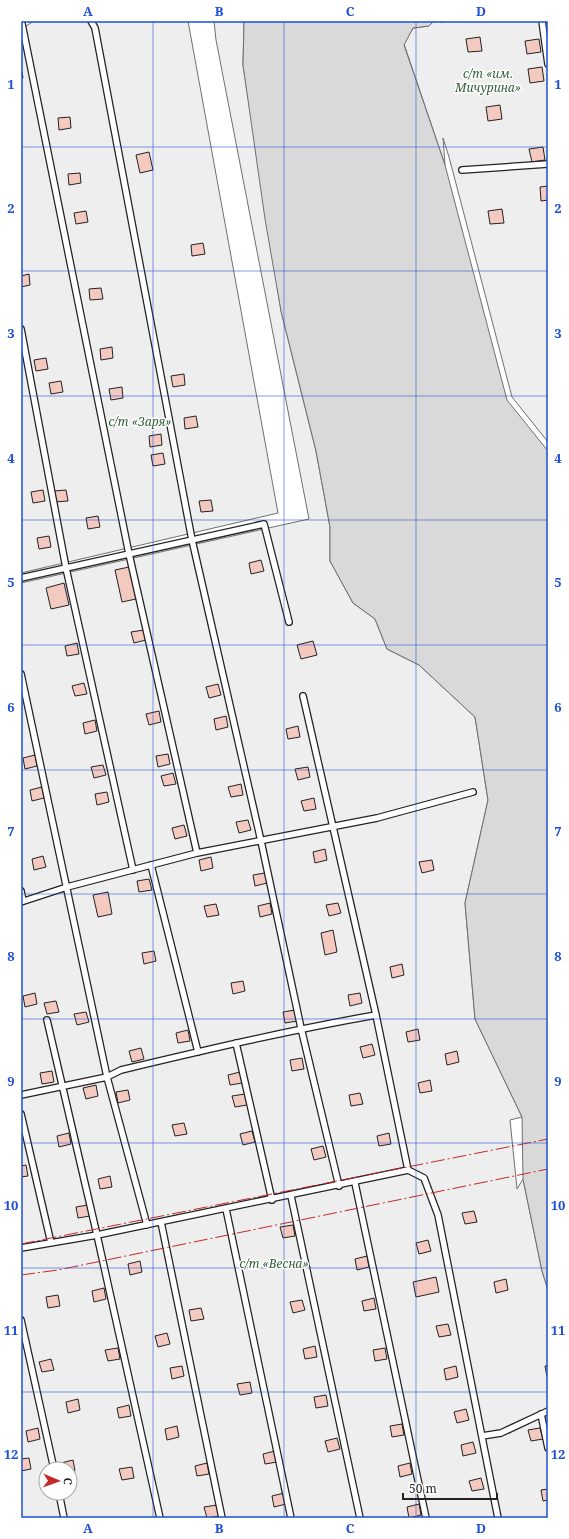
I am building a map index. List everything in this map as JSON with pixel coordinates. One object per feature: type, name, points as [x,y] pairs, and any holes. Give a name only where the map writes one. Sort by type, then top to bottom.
[{"type":"lane","points":[[91,21],[95,28],[192,540],[261,841],[301,1028],[339,1186]]},
{"type":"lane","points":[[542,21],[548,64]]},
{"type":"lane","points":[[23,23],[129,554],[197,853]]},
{"type":"lane","points":[[462,170],[548,164]]},
{"type":"lane","points":[[21,329],[66,568],[133,870]]},
{"type":"lane","points":[[21,578],[264,524],[289,622]]},
{"type":"lane","points":[[21,674],[107,1077],[147,1225]]},
{"type":"lane","points":[[303,696],[334,826],[376,1015],[408,1170]]},
{"type":"lane","points":[[21,891],[22,902],[67,887],[197,853],[377,818],[473,792]]},
{"type":"lane","points":[[151,865],[198,1052]]},
{"type":"lane","points":[[21,1095],[107,1077],[120,1070],[301,1028],[376,1015]]},
{"type":"lane","points":[[47,1020],[64,1087],[160,1518]]},
{"type":"lane","points":[[236,1043],[272,1200]]},
{"type":"lane","points":[[21,1114],[51,1243]]},
{"type":"lane","points":[[21,1248],[97,1235],[272,1200],[355,1183],[408,1170],[424,1178],[438,1215],[498,1518]]},
{"type":"lane","points":[[355,1183],[426,1518]]},
{"type":"lane","points":[[291,1196],[360,1518]]},
{"type":"lane","points":[[226,1209],[291,1518]]},
{"type":"lane","points":[[161,1222],[222,1518]]},
{"type":"lane","points":[[21,1320],[52,1461]]},
{"type":"lane","points":[[482,1436],[501,1433],[548,1411]]},
{"type":"lane","points":[[541,1414],[548,1448]]},
{"type":"lane","points":[[61,1501],[64,1518]]},
{"type":"green space","name":"с/т «Заря»","points":[[34,21],[188,21],[278,513],[21,573],[21,29]]},
{"type":"green space","name":"с/т «Весна»","points":[[214,21],[244,21],[243,65],[281,311],[316,451],[330,527],[330,561],[353,603],[375,619],[387,649],[419,665],[475,717],[488,800],[465,903],[475,1019],[522,1117],[510,1120],[517,1189],[523,1179],[542,1271],[548,1290],[548,1518],[21,1518],[21,583],[309,519],[216,40]]},
{"type":"green space","name":"с/т «им. Мичурина»","points":[[434,21],[441,21],[441,23],[443,21],[548,21],[548,442],[512,397],[449,157],[443,138],[445,165],[404,44],[413,28],[429,26]]},
{"type":"shaded area","points":[[244,21],[434,21],[429,26],[413,28],[404,45],[445,165],[507,400],[548,451],[548,1290],[542,1271],[523,1179],[522,1117],[475,1019],[465,903],[488,800],[475,717],[419,665],[387,649],[375,619],[353,603],[330,561],[330,527],[316,451],[281,311],[265,219],[243,65]]},
{"type":"building","points":[[480,37],[482,51],[468,52],[466,39]]},
{"type":"building","points":[[539,39],[541,52],[527,54],[525,41]]},
{"type":"building","points":[[21,67],[23,78],[21,78]]},
{"type":"building","points":[[542,67],[544,81],[530,83],[528,69]]},
{"type":"building","points":[[500,105],[502,119],[488,121],[486,107]]},
{"type":"building","points":[[70,117],[71,128],[59,130],[58,118]]},
{"type":"building","points":[[543,147],[545,160],[532,162],[529,149]]},
{"type":"building","points":[[149,152],[153,170],[140,173],[136,155]]},
{"type":"building","points":[[80,173],[81,183],[69,185],[68,174]]},
{"type":"building","points":[[548,186],[548,200],[541,201],[540,187]]},
{"type":"building","points":[[502,209],[504,223],[490,224],[488,211]]},
{"type":"building","points":[[86,211],[88,222],[76,224],[74,213]]},
{"type":"building","points":[[203,243],[205,254],[192,256],[191,245]]},
{"type":"building","points":[[29,274],[30,285],[21,287],[21,276]]},
{"type":"building","points":[[101,288],[103,299],[90,300],[89,289]]},
{"type":"building","points":[[112,347],[113,358],[101,360],[100,349]]},
{"type":"building","points":[[46,358],[48,369],[36,371],[34,360]]},
{"type":"building","points":[[184,374],[185,385],[173,387],[171,376]]},
{"type":"building","points":[[61,381],[63,392],[51,394],[49,383]]},
{"type":"building","points":[[122,387],[123,398],[111,400],[109,389]]},
{"type":"building","points":[[196,416],[198,427],[185,429],[184,418]]},
{"type":"building","points":[[161,434],[162,445],[150,447],[149,436]]},
{"type":"building","points":[[163,453],[165,464],[153,466],[151,455]]},
{"type":"building","points":[[43,490],[45,501],[33,503],[31,492]]},
{"type":"building","points":[[66,490],[68,501],[55,502],[54,491]]},
{"type":"building","points":[[211,500],[213,511],[201,512],[199,501]]},
{"type":"building","points":[[98,516],[100,527],[88,529],[86,518]]},
{"type":"building","points":[[49,536],[51,547],[39,549],[37,538]]},
{"type":"building","points":[[261,560],[264,571],[251,574],[249,563]]},
{"type":"building","points":[[129,567],[136,599],[122,602],[115,570]]},
{"type":"building","points":[[64,583],[69,605],[51,609],[46,588]]},
{"type":"building","points":[[144,630],[146,640],[134,643],[131,632]]},
{"type":"building","points":[[313,641],[317,655],[301,659],[297,645]]},
{"type":"building","points":[[77,643],[79,654],[67,656],[65,646]]},
{"type":"building","points":[[84,683],[87,694],[75,696],[72,686]]},
{"type":"building","points":[[218,684],[221,695],[209,698],[206,687]]},
{"type":"building","points":[[159,711],[161,722],[149,725],[146,714]]},
{"type":"building","points":[[226,716],[228,727],[216,730],[214,719]]},
{"type":"building","points":[[95,720],[97,731],[85,734],[83,723]]},
{"type":"building","points":[[298,726],[300,737],[288,739],[286,729]]},
{"type":"building","points":[[168,754],[170,764],[158,767],[156,756]]},
{"type":"building","points":[[35,755],[37,766],[25,769],[23,758]]},
{"type":"building","points":[[103,765],[106,775],[94,778],[91,767]]},
{"type":"building","points":[[308,767],[310,777],[298,780],[295,769]]},
{"type":"building","points":[[173,773],[176,784],[164,786],[161,776]]},
{"type":"building","points":[[241,784],[243,795],[231,797],[228,787]]},
{"type":"building","points":[[42,787],[44,798],[32,801],[30,790]]},
{"type":"building","points":[[107,792],[109,802],[97,805],[95,794]]},
{"type":"building","points":[[314,798],[316,809],[304,811],[301,801]]},
{"type":"building","points":[[248,820],[251,830],[239,833],[236,822]]},
{"type":"building","points":[[184,825],[187,836],[175,839],[172,828]]},
{"type":"building","points":[[325,849],[327,860],[315,863],[313,852]]},
{"type":"building","points":[[43,856],[46,867],[34,870],[32,859]]},
{"type":"building","points":[[211,857],[213,868],[201,871],[199,860]]},
{"type":"building","points":[[432,860],[434,870],[422,873],[419,862]]},
{"type":"building","points":[[265,873],[267,883],[255,886],[253,875]]},
{"type":"building","points":[[149,879],[152,890],[139,892],[137,881]]},
{"type":"building","points":[[108,892],[112,914],[98,917],[93,895]]},
{"type":"building","points":[[270,903],[272,914],[260,917],[258,906]]},
{"type":"building","points":[[338,903],[341,913],[329,916],[326,905]]},
{"type":"building","points":[[216,904],[219,915],[207,917],[204,906]]},
{"type":"building","points":[[333,930],[337,952],[325,955],[321,933]]},
{"type":"building","points":[[154,951],[156,961],[144,964],[142,953]]},
{"type":"building","points":[[402,964],[404,975],[392,978],[390,967]]},
{"type":"building","points":[[243,981],[245,991],[233,994],[231,983]]},
{"type":"building","points":[[35,993],[37,1004],[25,1007],[23,996]]},
{"type":"building","points":[[360,993],[362,1003],[350,1006],[348,995]]},
{"type":"building","points":[[56,1001],[59,1012],[47,1014],[44,1003]]},
{"type":"building","points":[[295,1010],[297,1021],[285,1023],[283,1012]]},
{"type":"building","points":[[86,1012],[89,1022],[77,1025],[74,1014]]},
{"type":"building","points":[[418,1029],[420,1040],[408,1042],[406,1032]]},
{"type":"building","points":[[188,1030],[190,1041],[178,1043],[176,1033]]},
{"type":"building","points":[[372,1044],[375,1055],[363,1058],[360,1047]]},
{"type":"building","points":[[141,1048],[144,1059],[132,1062],[129,1051]]},
{"type":"building","points":[[457,1051],[459,1062],[447,1065],[445,1054]]},
{"type":"building","points":[[302,1058],[304,1069],[292,1071],[290,1060]]},
{"type":"building","points":[[52,1071],[54,1082],[42,1084],[40,1073]]},
{"type":"building","points":[[240,1072],[242,1083],[230,1085],[228,1075]]},
{"type":"building","points":[[430,1080],[432,1091],[420,1093],[418,1083]]},
{"type":"building","points":[[96,1085],[98,1096],[86,1099],[83,1088]]},
{"type":"building","points":[[128,1090],[130,1100],[118,1103],[116,1092]]},
{"type":"building","points":[[360,1093],[363,1104],[351,1106],[349,1095]]},
{"type":"building","points":[[245,1094],[247,1105],[235,1107],[232,1096]]},
{"type":"building","points":[[184,1123],[187,1134],[175,1136],[172,1125]]},
{"type":"building","points":[[252,1131],[255,1142],[243,1145],[240,1134]]},
{"type":"building","points":[[69,1133],[71,1144],[59,1147],[57,1136]]},
{"type":"building","points":[[389,1133],[391,1144],[379,1146],[377,1136]]},
{"type":"building","points":[[323,1146],[326,1157],[314,1160],[311,1149]]},
{"type":"building","points":[[26,1165],[28,1176],[21,1177],[21,1166]]},
{"type":"building","points":[[110,1176],[112,1187],[100,1189],[98,1179]]},
{"type":"building","points":[[88,1205],[90,1216],[78,1218],[76,1207]]},
{"type":"building","points":[[474,1211],[477,1222],[465,1224],[462,1213]]},
{"type":"building","points":[[293,1225],[295,1236],[283,1238],[280,1227]]},
{"type":"building","points":[[428,1240],[431,1251],[419,1254],[416,1243]]},
{"type":"building","points":[[367,1256],[369,1267],[357,1270],[355,1259]]},
{"type":"building","points":[[140,1261],[142,1272],[130,1275],[128,1264]]},
{"type":"building","points":[[436,1277],[439,1292],[416,1297],[413,1282]]},
{"type":"building","points":[[506,1279],[508,1290],[496,1293],[494,1282]]},
{"type":"building","points":[[104,1288],[106,1299],[94,1302],[92,1291]]},
{"type":"building","points":[[58,1295],[60,1306],[48,1308],[46,1297]]},
{"type":"building","points":[[374,1298],[376,1309],[364,1311],[362,1301]]},
{"type":"building","points":[[302,1300],[305,1310],[293,1313],[290,1302]]},
{"type":"building","points":[[201,1308],[204,1319],[191,1321],[189,1310]]},
{"type":"building","points":[[448,1324],[451,1335],[439,1337],[436,1326]]},
{"type":"building","points":[[167,1333],[170,1344],[158,1347],[155,1336]]},
{"type":"building","points":[[315,1346],[317,1357],[305,1359],[303,1349]]},
{"type":"building","points":[[118,1348],[120,1359],[108,1361],[105,1350]]},
{"type":"building","points":[[385,1348],[387,1359],[375,1361],[373,1350]]},
{"type":"building","points":[[51,1359],[54,1370],[42,1372],[39,1362]]},
{"type":"building","points":[[548,1365],[548,1377],[547,1377],[545,1366]]},
{"type":"building","points":[[182,1366],[184,1376],[172,1379],[170,1368]]},
{"type":"building","points":[[456,1366],[458,1377],[446,1380],[444,1369]]},
{"type":"building","points":[[250,1382],[252,1393],[240,1395],[237,1384]]},
{"type":"building","points":[[326,1395],[328,1406],[316,1408],[314,1397]]},
{"type":"building","points":[[78,1399],[80,1410],[68,1413],[66,1402]]},
{"type":"building","points":[[129,1405],[131,1416],[119,1418],[117,1408]]},
{"type":"building","points":[[466,1409],[469,1420],[457,1423],[454,1412]]},
{"type":"building","points":[[402,1424],[404,1435],[392,1437],[390,1426]]},
{"type":"building","points":[[177,1426],[179,1437],[167,1440],[165,1429]]},
{"type":"building","points":[[38,1428],[40,1439],[28,1442],[26,1431]]},
{"type":"building","points":[[540,1428],[543,1439],[531,1441],[528,1430]]},
{"type":"building","points":[[337,1438],[340,1449],[328,1452],[325,1441]]},
{"type":"building","points":[[473,1442],[476,1453],[463,1456],[461,1445]]},
{"type":"building","points":[[275,1451],[277,1462],[265,1464],[263,1454]]},
{"type":"building","points":[[29,1458],[31,1469],[21,1471],[21,1459]]},
{"type":"building","points":[[207,1463],[209,1474],[197,1476],[195,1466]]},
{"type":"building","points":[[410,1463],[412,1474],[400,1477],[398,1466]]},
{"type":"building","points":[[132,1467],[134,1478],[122,1480],[119,1469]]},
{"type":"building","points":[[481,1478],[484,1489],[472,1491],[469,1481]]},
{"type":"building","points":[[548,1489],[548,1500],[543,1501],[541,1490]]},
{"type":"building","points":[[284,1493],[286,1504],[274,1507],[272,1496]]},
{"type":"building","points":[[419,1504],[421,1515],[409,1518],[407,1507]]},
{"type":"building","points":[[217,1505],[219,1516],[207,1518],[204,1507]]},
{"type":"power","points":[[21,1244],[548,1139]]},
{"type":"power","points":[[21,1275],[58,1270],[548,1169]]}]
